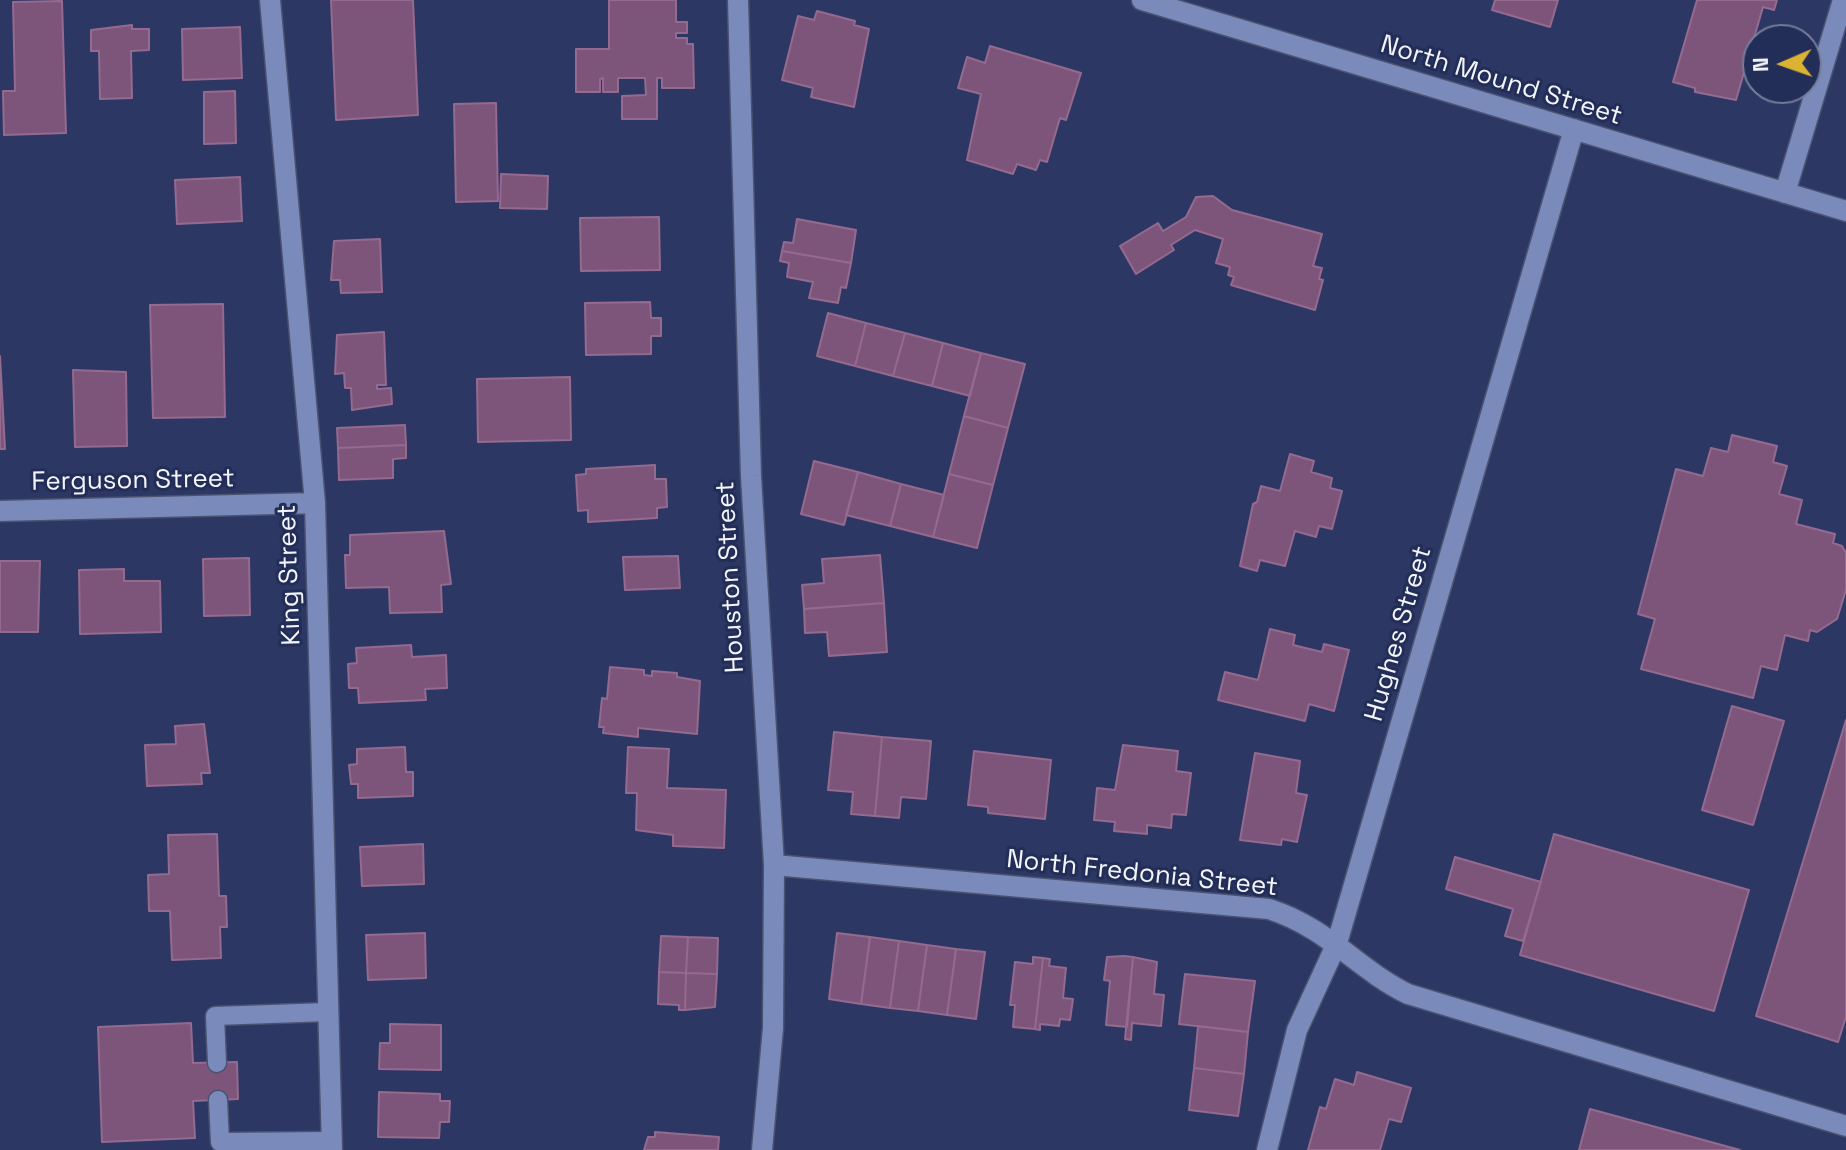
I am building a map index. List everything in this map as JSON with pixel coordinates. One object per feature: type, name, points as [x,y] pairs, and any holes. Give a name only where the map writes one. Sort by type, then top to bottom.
[{"type":"street","name":"King Street","points":[[270,0],[315,503],[332,1146]]},
{"type":"street","name":"Houston Street","points":[[738,0],[752,492],[774,865],[773,1028],[762,1150]]},
{"type":"street","name":"North Mound Street","points":[[1142,0],[1846,211]]},
{"type":"street","points":[[1785,193],[1843,0]]},
{"type":"street","name":"Hughes Street","points":[[1267,1150],[1297,1030],[1337,943],[1574,129]]},
{"type":"street","name":"Ferguson Street","points":[[0,511],[315,503]]},
{"type":"street","name":"North Fredonia Street","points":[[774,865],[1269,909],[1289,916],[1337,943],[1388,984],[1408,994],[1846,1126]]},
{"type":"lane","points":[[217,1063],[215,1016],[328,1012]]},
{"type":"lane","points":[[218,1100],[220,1142],[332,1146]]},
{"type":"building","points":[[331,0],[413,0],[418,115],[336,120]]},
{"type":"building","points":[[609,0],[676,0],[676,22],[687,22],[687,33],[676,33],[676,38],[687,38],[687,44],[693,44],[694,88],[662,88],[662,78],[657,78],[657,119],[622,119],[622,96],[646,95],[645,78],[618,78],[618,92],[603,92],[603,78],[600,79],[600,92],[576,92],[576,49],[609,49]]},
{"type":"building","points":[[1495,0],[1558,0],[1550,27],[1492,10]]},
{"type":"building","points":[[1697,0],[1777,0],[1774,10],[1763,7],[1758,24],[1742,24],[1742,79],[1736,100],[1695,92],[1695,88],[1673,82]]},
{"type":"building","points":[[62,1],[66,133],[4,135],[3,91],[15,91],[13,2]]},
{"type":"building","points":[[817,11],[855,21],[854,25],[869,29],[854,107],[811,97],[813,88],[782,80],[798,16],[814,20]]},
{"type":"building","points":[[132,25],[132,29],[149,29],[149,50],[131,51],[132,98],[100,99],[99,51],[91,51],[91,30]]},
{"type":"building","points":[[240,27],[242,78],[183,80],[182,29]]},
{"type":"building","points":[[990,46],[1081,73],[1066,120],[1060,118],[1047,162],[1040,160],[1036,170],[1017,164],[1013,174],[967,160],[981,94],[958,88],[967,57],[985,63]]},
{"type":"building","points":[[235,91],[236,143],[204,144],[204,92]]},
{"type":"building","points":[[496,103],[498,201],[456,202],[454,104]]},
{"type":"building","points":[[501,174],[548,176],[547,209],[500,208]]},
{"type":"building","points":[[240,177],[242,221],[177,224],[175,180]]},
{"type":"building","points":[[1213,196],[1232,210],[1322,234],[1313,266],[1322,268],[1319,279],[1323,280],[1315,310],[1231,285],[1234,277],[1228,275],[1230,267],[1216,263],[1223,239],[1195,230],[1171,245],[1174,250],[1136,274],[1120,246],[1158,223],[1163,231],[1186,217],[1196,197]]},
{"type":"building","points":[[659,217],[660,270],[581,271],[580,218]]},
{"type":"building","points":[[797,219],[856,230],[851,263],[782,251],[784,242],[793,243]]},
{"type":"building","points":[[380,239],[382,292],[341,293],[340,280],[331,280],[334,241]]},
{"type":"building","points":[[782,251],[851,263],[846,288],[841,287],[838,303],[809,298],[813,282],[787,277],[789,263],[780,261]]},
{"type":"building","points":[[650,302],[651,318],[661,318],[661,336],[651,336],[651,354],[586,355],[585,303]]},
{"type":"building","points":[[223,304],[225,417],[153,418],[150,305]]},
{"type":"building","points":[[828,313],[866,323],[855,366],[817,356]]},
{"type":"building","points":[[866,323],[905,333],[893,376],[855,366]]},
{"type":"building","points":[[384,332],[386,385],[377,385],[377,389],[391,388],[392,404],[352,410],[351,388],[345,388],[344,373],[335,374],[337,335]]},
{"type":"building","points":[[905,333],[943,343],[932,386],[893,376]]},
{"type":"building","points":[[943,343],[981,353],[970,396],[932,386]]},
{"type":"building","points":[[981,353],[1025,364],[1008,428],[964,416]]},
{"type":"building","points":[[0,356],[5,449],[0,449]]},
{"type":"building","points":[[73,370],[126,372],[127,446],[75,447]]},
{"type":"building","points":[[570,377],[571,440],[478,442],[477,379]]},
{"type":"building","points":[[964,416],[1008,428],[993,485],[949,474]]},
{"type":"building","points":[[405,425],[406,445],[338,448],[337,428]]},
{"type":"building","points":[[1732,435],[1777,446],[1773,462],[1787,466],[1779,494],[1802,500],[1796,524],[1835,534],[1833,543],[1842,546],[1846,553],[1846,590],[1837,619],[1817,632],[1810,630],[1808,641],[1785,635],[1777,670],[1761,666],[1753,698],[1641,669],[1655,619],[1638,614],[1676,469],[1703,476],[1711,448],[1728,452]]},
{"type":"building","points":[[406,445],[406,458],[393,459],[393,478],[339,480],[338,448]]},
{"type":"building","points":[[1290,454],[1314,461],[1311,472],[1332,478],[1330,488],[1342,491],[1332,529],[1319,526],[1316,537],[1295,531],[1285,566],[1260,560],[1257,571],[1240,566],[1253,504],[1257,502],[1261,486],[1280,491]]},
{"type":"building","points":[[814,461],[858,472],[844,525],[801,514]]},
{"type":"building","points":[[655,465],[655,479],[666,479],[667,507],[657,508],[657,518],[588,522],[588,510],[578,511],[576,475],[586,474],[586,469]]},
{"type":"building","points":[[858,472],[901,484],[890,526],[846,515]]},
{"type":"building","points":[[949,474],[993,485],[977,548],[933,537]]},
{"type":"building","points":[[901,484],[944,495],[933,537],[890,526]]},
{"type":"building","points":[[444,531],[451,584],[441,585],[442,612],[390,613],[389,587],[346,588],[345,555],[350,555],[350,535]]},
{"type":"building","points":[[880,555],[884,603],[804,609],[802,585],[824,583],[822,559]]},
{"type":"building","points":[[678,556],[680,588],[625,590],[623,557]]},
{"type":"building","points":[[249,558],[250,615],[204,616],[203,559]]},
{"type":"building","points":[[0,561],[40,561],[38,632],[0,632]]},
{"type":"building","points":[[124,569],[124,581],[160,581],[161,632],[80,634],[79,570]]},
{"type":"building","points":[[884,603],[887,652],[829,656],[827,632],[805,633],[804,609]]},
{"type":"building","points":[[1270,629],[1295,635],[1293,645],[1322,652],[1324,644],[1349,650],[1334,711],[1309,704],[1305,721],[1218,700],[1225,672],[1258,680]]},
{"type":"building","points":[[411,645],[412,657],[446,655],[447,688],[425,689],[426,700],[359,703],[358,688],[349,688],[348,664],[357,663],[356,648]]},
{"type":"building","points":[[610,667],[644,670],[644,675],[652,676],[652,671],[677,673],[677,677],[700,681],[697,734],[638,728],[638,737],[603,733],[604,727],[599,727],[602,698],[607,699]]},
{"type":"building","points":[[1732,706],[1784,721],[1753,825],[1702,810]]},
{"type":"building","points":[[1846,720],[1846,1017],[1838,1042],[1756,1016]]},
{"type":"building","points":[[204,724],[210,773],[201,773],[202,784],[147,786],[145,745],[176,744],[175,726]]},
{"type":"building","points":[[834,732],[882,737],[875,816],[851,814],[853,792],[828,790]]},
{"type":"building","points":[[882,737],[931,741],[926,799],[901,797],[899,818],[875,816]]},
{"type":"building","points":[[1123,745],[1178,751],[1176,771],[1191,773],[1186,815],[1172,814],[1171,828],[1147,825],[1147,834],[1114,831],[1115,822],[1094,820],[1097,788],[1115,790]]},
{"type":"building","points":[[405,747],[406,772],[413,772],[413,796],[358,798],[358,784],[351,784],[349,765],[357,764],[357,749]]},
{"type":"building","points":[[628,747],[669,749],[667,788],[726,790],[724,848],[673,846],[673,835],[636,830],[637,793],[626,793]]},
{"type":"building","points":[[974,751],[1051,760],[1045,819],[988,813],[988,807],[968,805]]},
{"type":"building","points":[[1255,753],[1300,761],[1296,793],[1307,795],[1297,842],[1282,839],[1281,845],[1240,840]]},
{"type":"building","points":[[217,834],[219,896],[226,896],[227,927],[220,927],[221,958],[172,960],[170,911],[149,911],[148,875],[169,874],[168,835]]},
{"type":"building","points":[[1554,834],[1749,890],[1714,1011],[1520,955]]},
{"type":"building","points":[[423,844],[424,884],[362,886],[360,847]]},
{"type":"building","points":[[1455,857],[1541,882],[1523,941],[1505,936],[1513,909],[1446,889]]},
{"type":"building","points":[[425,933],[426,978],[368,980],[366,935]]},
{"type":"building","points":[[837,933],[870,937],[861,1004],[829,999]]},
{"type":"building","points":[[661,936],[688,937],[686,973],[659,972]]},
{"type":"building","points":[[688,937],[718,938],[717,974],[686,973]]},
{"type":"building","points":[[870,937],[899,941],[890,1008],[861,1004]]},
{"type":"building","points":[[899,941],[927,945],[918,1011],[890,1008]]},
{"type":"building","points":[[927,945],[956,949],[947,1015],[918,1011]]},
{"type":"building","points":[[956,949],[985,952],[976,1019],[947,1015]]},
{"type":"building","points":[[1033,957],[1043,958],[1035,1029],[1013,1027],[1015,1005],[1010,1005],[1015,962],[1033,964]]},
{"type":"building","points":[[1107,957],[1133,957],[1127,1027],[1106,1025],[1110,981],[1104,980]]},
{"type":"building","points":[[1133,957],[1157,962],[1154,994],[1164,995],[1161,1026],[1132,1023],[1131,1040],[1125,1039]]},
{"type":"building","points":[[1043,958],[1050,959],[1049,966],[1066,968],[1063,998],[1073,999],[1070,1020],[1060,1019],[1059,1026],[1040,1024],[1040,1030],[1035,1029]]},
{"type":"building","points":[[659,972],[686,973],[685,1010],[679,1010],[679,1005],[658,1004]]},
{"type":"building","points":[[686,973],[717,974],[715,1007],[685,1010]]},
{"type":"building","points":[[1185,974],[1255,981],[1248,1032],[1179,1024]]},
{"type":"building","points":[[191,1023],[193,1063],[237,1062],[238,1099],[193,1101],[195,1138],[102,1142],[98,1027]]},
{"type":"building","points":[[390,1024],[441,1025],[441,1070],[379,1069],[380,1043],[390,1043]]},
{"type":"building","points":[[1198,1026],[1248,1032],[1244,1074],[1194,1068]]},
{"type":"building","points":[[1194,1068],[1244,1074],[1238,1116],[1189,1110]]},
{"type":"building","points":[[1357,1072],[1411,1088],[1401,1122],[1389,1119],[1380,1150],[1308,1150],[1320,1107],[1326,1109],[1335,1079],[1354,1085]]},
{"type":"building","points":[[379,1092],[440,1094],[440,1101],[450,1101],[449,1122],[440,1122],[439,1138],[378,1137]]},
{"type":"building","points":[[1590,1109],[1740,1150],[1579,1150]]},
{"type":"building","points":[[655,1132],[719,1137],[718,1150],[644,1150],[648,1137],[655,1137]]}]
